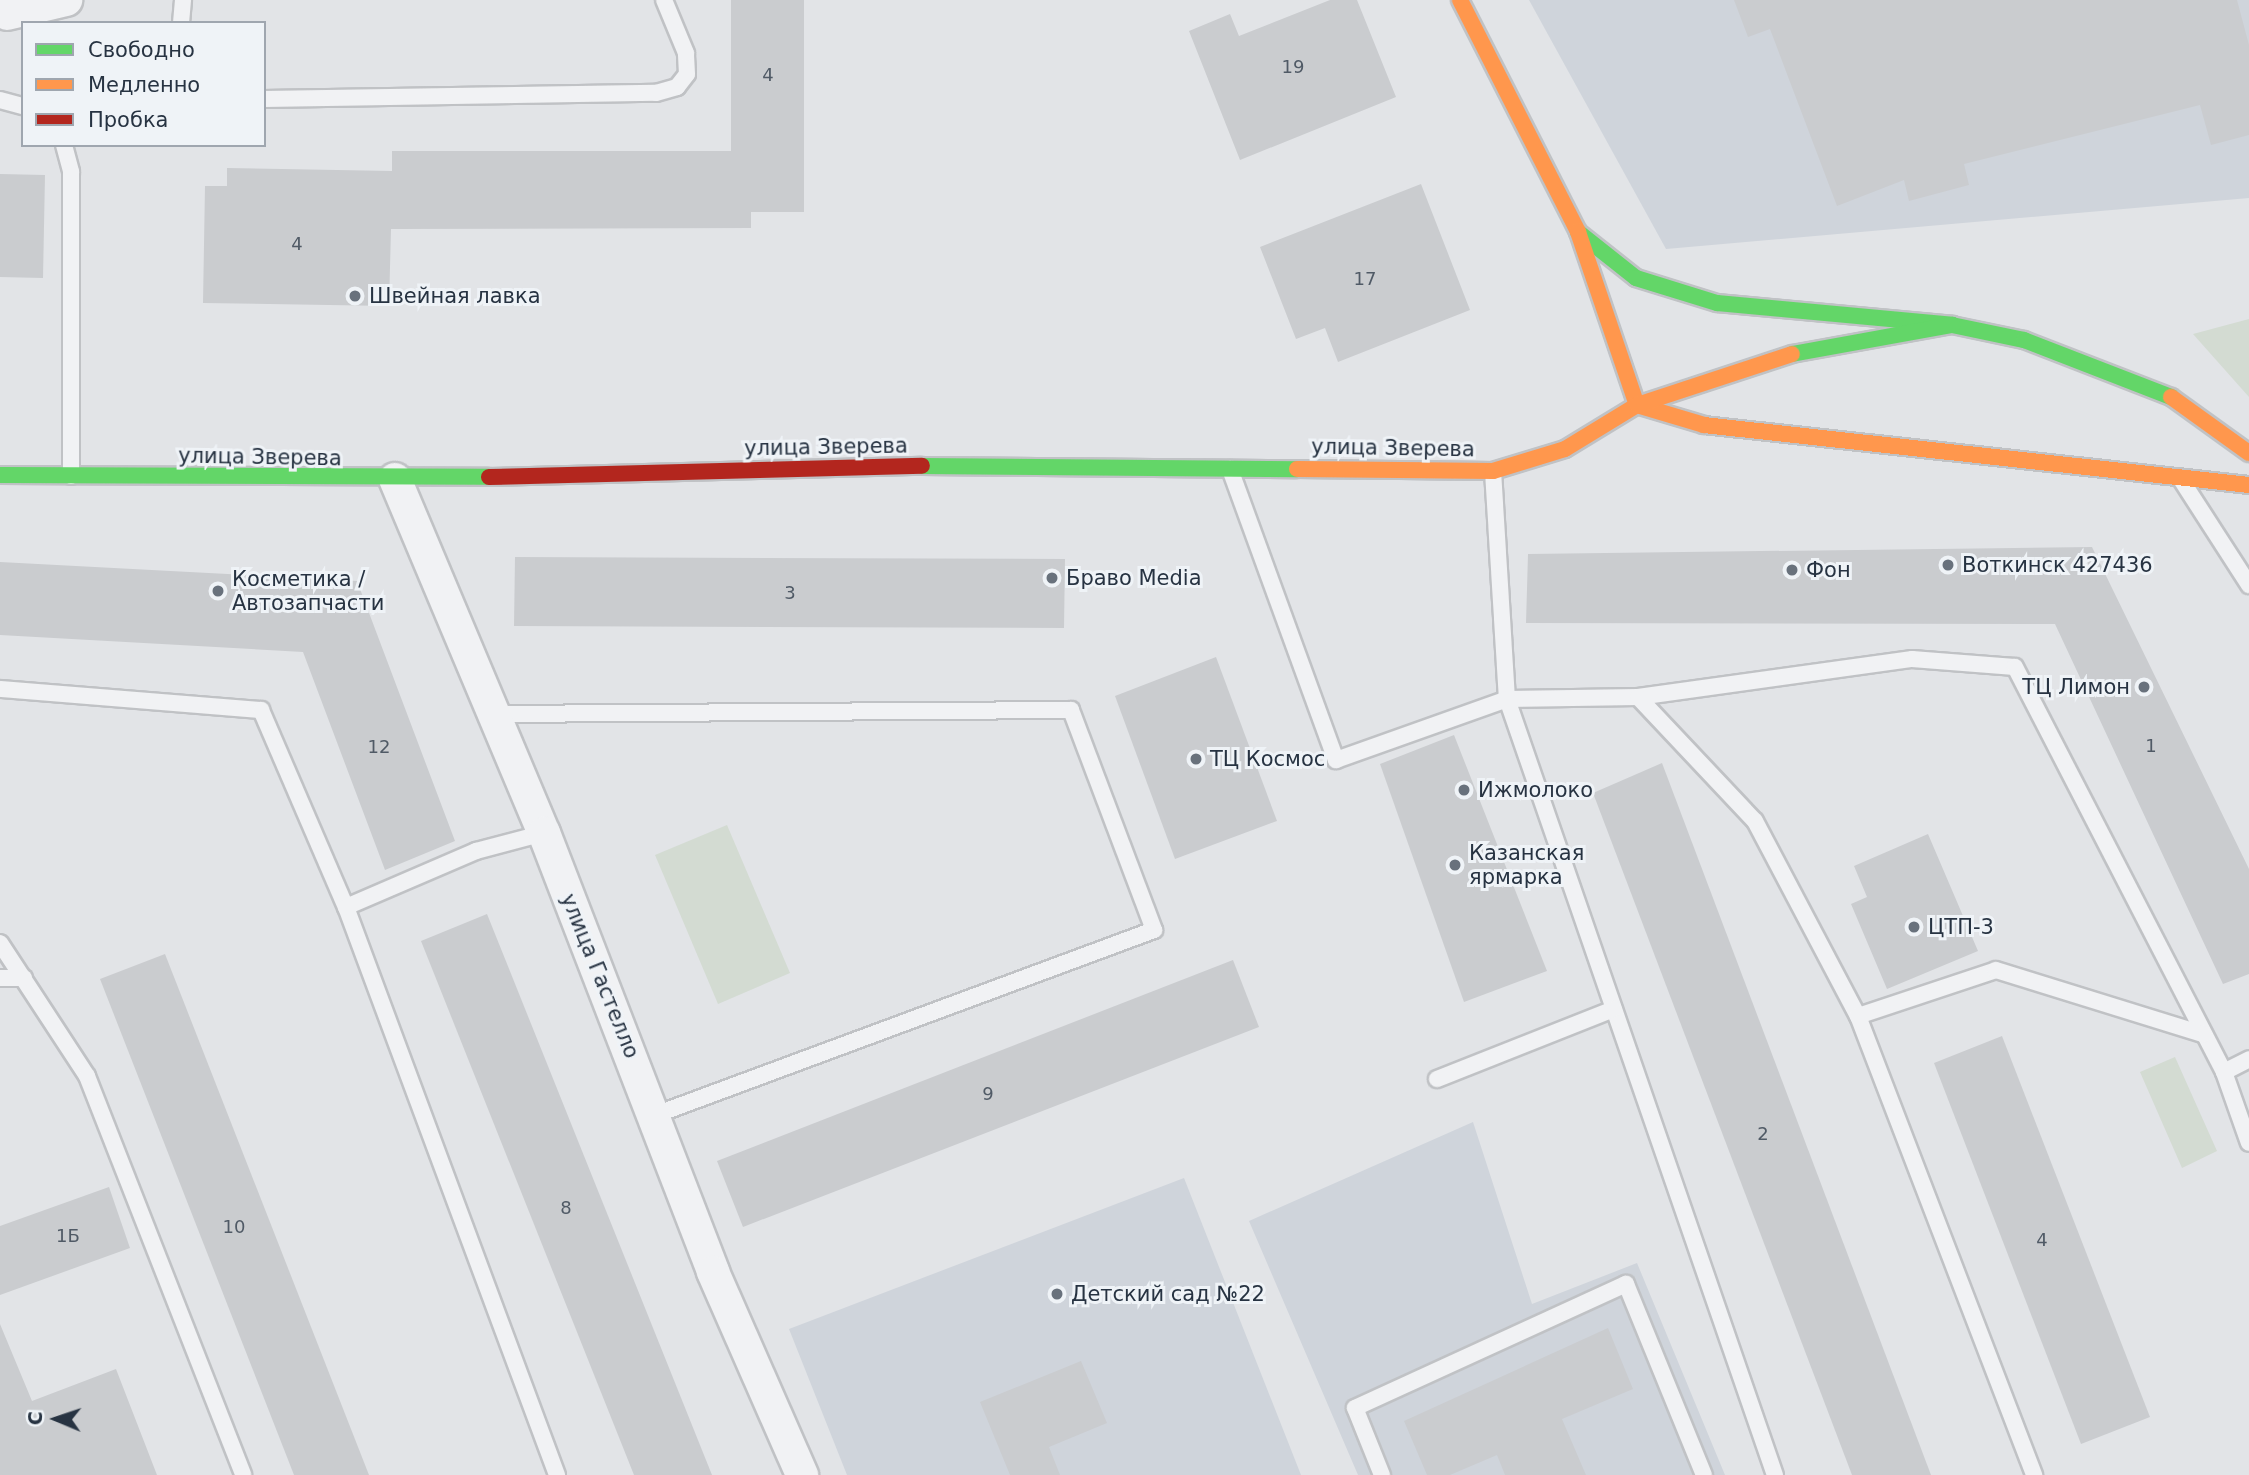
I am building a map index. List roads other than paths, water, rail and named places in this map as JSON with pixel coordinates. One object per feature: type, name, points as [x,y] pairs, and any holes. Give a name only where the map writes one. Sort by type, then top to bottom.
[{"type":"main road","points":[[1460,0],[1578,232],[1637,405],[1704,425],[2177,474],[2249,485]]},
{"type":"main road","points":[[1578,232],[1636,278],[1717,303],[1952,325],[2024,340],[2150,386],[2204,416],[2249,453]]},
{"type":"main road","name":"улица Зверева","points":[[0,475],[395,479],[937,466],[1493,471],[1564,449],[1637,405],[1816,348],[1952,325]]},
{"type":"street","points":[[3,14],[66,0]]},
{"type":"street","name":"улица Гастелло","points":[[395,479],[544,833],[655,1115],[713,1272],[802,1475]]},
{"type":"lane","points":[[181,21],[183,0]]},
{"type":"lane","points":[[266,99],[656,93],[677,87],[687,74],[686,53],[664,0]]},
{"type":"lane","points":[[0,100],[21,105]]},
{"type":"lane","points":[[65,147],[71,172],[71,476]]},
{"type":"lane","points":[[1229,467],[1336,761],[1507,699],[1637,697],[1912,659],[2015,667],[2224,1072],[2249,1143]]},
{"type":"lane","points":[[1493,471],[1507,699],[1775,1475]]},
{"type":"lane","points":[[2177,474],[2249,585]]},
{"type":"lane","points":[[0,690],[261,710],[346,907],[557,1475]]},
{"type":"lane","points":[[1637,697],[1755,821],[1858,1016],[2034,1475]]},
{"type":"lane","points":[[495,714],[1071,710],[1154,930],[655,1115]]},
{"type":"lane","points":[[346,907],[476,851],[544,833]]},
{"type":"lane","points":[[0,943],[88,1076],[243,1475]]},
{"type":"lane","points":[[1858,1016],[1997,970],[2203,1034]]},
{"type":"lane","points":[[0,978],[24,978]]},
{"type":"lane","points":[[1437,1079],[1614,1009]]},
{"type":"lane","points":[[2224,1072],[2249,1059]]},
{"type":"lane","points":[[1381,1475],[1355,1408],[1626,1284],[1704,1475]]},
{"type":"place","name":"Швейная лавка","points":[[355,296]]},
{"type":"place","name":"Воткинск 427436","points":[[1948,565]]},
{"type":"place","name":"Фон","points":[[1792,570]]},
{"type":"place","name":"Браво Media","points":[[1052,578]]},
{"type":"place","name":"Косметика / Автозапчасти","points":[[218,591]]},
{"type":"place","name":"ТЦ Лимон","points":[[2144,687]]},
{"type":"place","name":"ТЦ Космос","points":[[1196,759]]},
{"type":"place","name":"Ижмолоко","points":[[1464,790]]},
{"type":"place","name":"Казанская ярмарка","points":[[1455,865]]},
{"type":"place","name":"ЦТП-3","points":[[1914,927]]},
{"type":"place","name":"Детский сад №22","points":[[1057,1294]]}]
